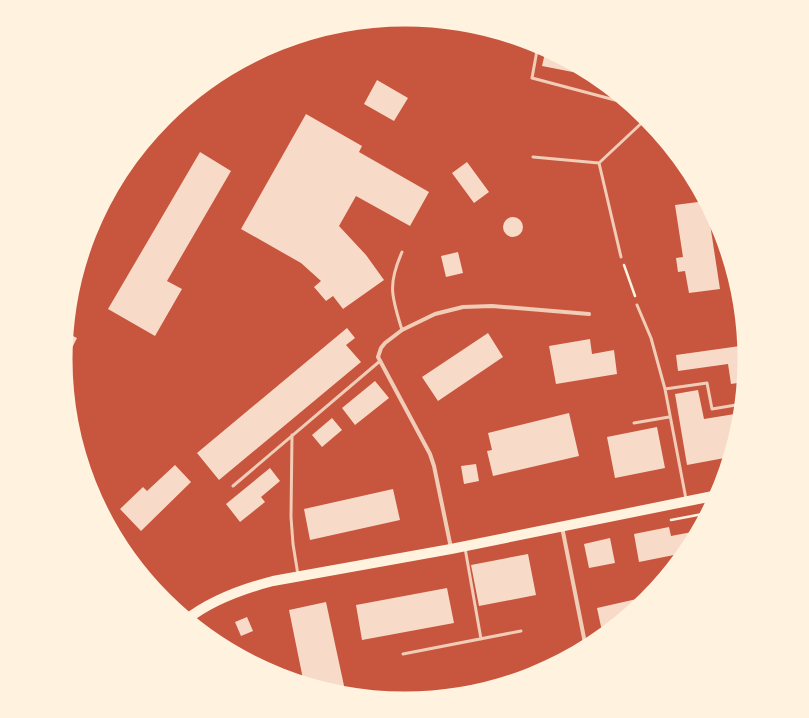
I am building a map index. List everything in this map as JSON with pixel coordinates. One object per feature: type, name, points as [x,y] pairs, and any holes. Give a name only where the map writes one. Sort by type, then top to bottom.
[{"type":"main road","points":[[191,617],[206,606],[247,588],[298,576],[451,549],[710,497]]},
{"type":"street","points":[[451,549],[434,466],[430,454],[378,357],[381,348],[402,330],[435,314],[463,307],[492,306],[589,314]]},
{"type":"street","points":[[562,527],[585,642]]},
{"type":"lane","points":[[537,52],[532,78],[617,101]]},
{"type":"lane","points":[[533,157],[599,162],[642,123]]},
{"type":"lane","points":[[599,162],[621,257]]},
{"type":"lane","points":[[402,252],[395,270],[392,293],[402,330]]},
{"type":"lane","points":[[637,305],[651,338],[665,389],[686,501]]},
{"type":"lane","points":[[233,486],[380,361]]},
{"type":"lane","points":[[665,389],[707,383],[712,409],[737,405]]},
{"type":"lane","points":[[634,423],[670,417]]},
{"type":"lane","points":[[292,435],[291,517],[298,576]]},
{"type":"lane","points":[[465,546],[482,639]]},
{"type":"lane","points":[[403,654],[521,631]]},
{"type":"path","points":[[621,257],[637,305]]},
{"type":"path","points":[[254,658],[280,670]]},
{"type":"building","points":[[545,55],[579,73],[542,66]]},
{"type":"building","points":[[377,80],[408,98],[394,121],[364,104]]},
{"type":"building","points":[[306,114],[362,146],[359,152],[429,192],[410,226],[356,196],[339,226],[366,255],[384,280],[343,309],[333,296],[326,301],[314,287],[321,281],[301,263],[241,229]]},
{"type":"building","points":[[200,152],[231,171],[167,281],[182,289],[155,336],[108,309]]},
{"type":"building","points":[[467,162],[489,192],[474,203],[452,173]]},
{"type":"building","points":[[700,202],[710,221],[720,289],[689,293],[685,271],[678,272],[676,258],[683,257],[675,205]]},
{"type":"building","points":[[513,217],[520,220],[523,227],[520,234],[513,237],[506,234],[503,227],[506,220]]},
{"type":"building","points":[[458,252],[463,273],[446,277],[441,256]]},
{"type":"building","points":[[347,328],[355,338],[346,345],[361,362],[219,480],[197,453]]},
{"type":"building","points":[[488,333],[503,357],[438,401],[422,377]]},
{"type":"building","points":[[70,335],[77,338],[70,352]]},
{"type":"building","points":[[590,339],[592,354],[614,350],[617,374],[556,384],[549,346]]},
{"type":"building","points":[[739,346],[739,383],[731,384],[728,364],[678,371],[676,355]]},
{"type":"building","points":[[375,381],[389,398],[355,425],[342,408]]},
{"type":"building","points":[[698,390],[704,419],[735,414],[725,458],[687,465],[675,394]]},
{"type":"building","points":[[569,413],[579,456],[493,476],[487,451],[492,450],[488,433]]},
{"type":"building","points":[[332,418],[342,430],[322,447],[312,435]]},
{"type":"building","points":[[657,427],[665,468],[615,478],[607,437]]},
{"type":"building","points":[[476,464],[479,481],[464,484],[461,466]]},
{"type":"building","points":[[175,465],[191,482],[141,531],[120,509],[143,487],[147,491]]},
{"type":"building","points":[[270,468],[280,481],[261,497],[265,502],[240,522],[226,504]]},
{"type":"building","points":[[393,489],[400,520],[310,540],[304,509]]},
{"type":"building","points":[[669,527],[671,536],[692,532],[674,557],[674,555],[639,562],[634,534]]},
{"type":"building","points":[[610,538],[615,563],[589,568],[584,544]]},
{"type":"building","points":[[528,554],[536,595],[479,606],[471,565]]},
{"type":"building","points":[[447,588],[454,623],[362,640],[356,605]]},
{"type":"building","points":[[638,599],[602,630],[597,608]]},
{"type":"building","points":[[326,602],[345,689],[303,678],[289,610]]},
{"type":"building","points":[[247,617],[253,631],[241,636],[235,622]]}]
